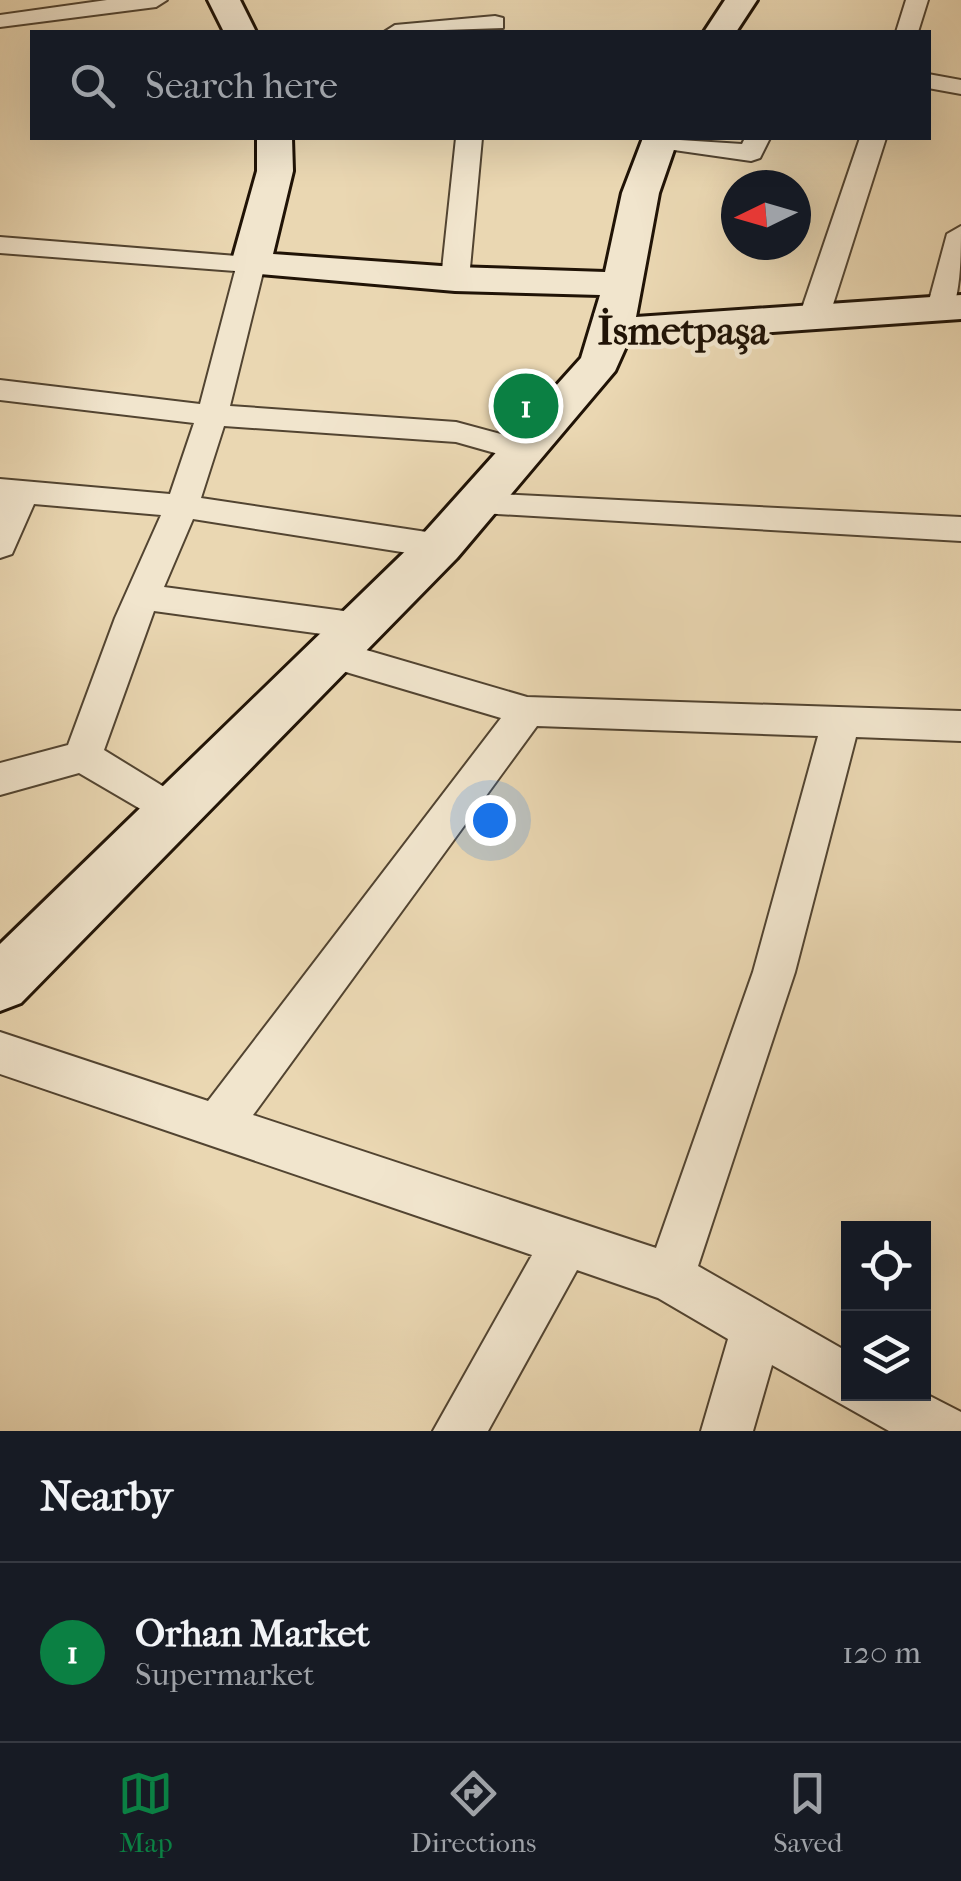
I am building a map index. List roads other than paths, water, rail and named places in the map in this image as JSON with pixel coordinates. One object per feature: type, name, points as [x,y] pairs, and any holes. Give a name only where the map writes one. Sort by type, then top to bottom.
[{"type":"main road","points":[[224,0],[239,30]]},
{"type":"main road","points":[[721,30],[741,0]]},
{"type":"main road","points":[[274,140],[275,172],[251,264],[454,279],[617,307],[814,317],[951,307]]},
{"type":"main road","points":[[0,983],[440,546],[600,362],[617,307],[650,157],[659,140]]},
{"type":"street","points":[[1,28],[156,0]]},
{"type":"street","points":[[444,30],[492,28],[514,0]]},
{"type":"street","points":[[908,30],[917,0]]},
{"type":"street","points":[[931,82],[961,87]]},
{"type":"street","points":[[454,279],[469,140]]},
{"type":"street","points":[[667,140],[752,152],[756,140]]},
{"type":"street","points":[[814,317],[872,140]]},
{"type":"street","points":[[951,307],[961,234]]},
{"type":"street","points":[[0,245],[251,264],[212,415],[182,506],[142,597],[83,756]]},
{"type":"street","points":[[0,390],[212,415],[456,432],[523,450]]},
{"type":"street","points":[[0,546],[12,492],[182,506],[440,546]]},
{"type":"street","points":[[476,504],[961,529]]},
{"type":"street","points":[[142,597],[346,640],[527,712],[961,726]]},
{"type":"street","points":[[219,1124],[527,712]]},
{"type":"street","points":[[670,1277],[774,972],[841,721]]},
{"type":"street","points":[[0,779],[83,756],[174,812]]},
{"type":"street","points":[[0,1053],[670,1277],[841,1376]]},
{"type":"street","points":[[459,1431],[566,1242]]},
{"type":"street","points":[[727,1431],[757,1327]]},
{"type":"street","points":[[883,1401],[928,1428]]},
{"type":"place","name":"Orhan Market","points":[[526,406]]},
{"type":"district","name":"İsmetpaşa","points":[[683,330]]}]
